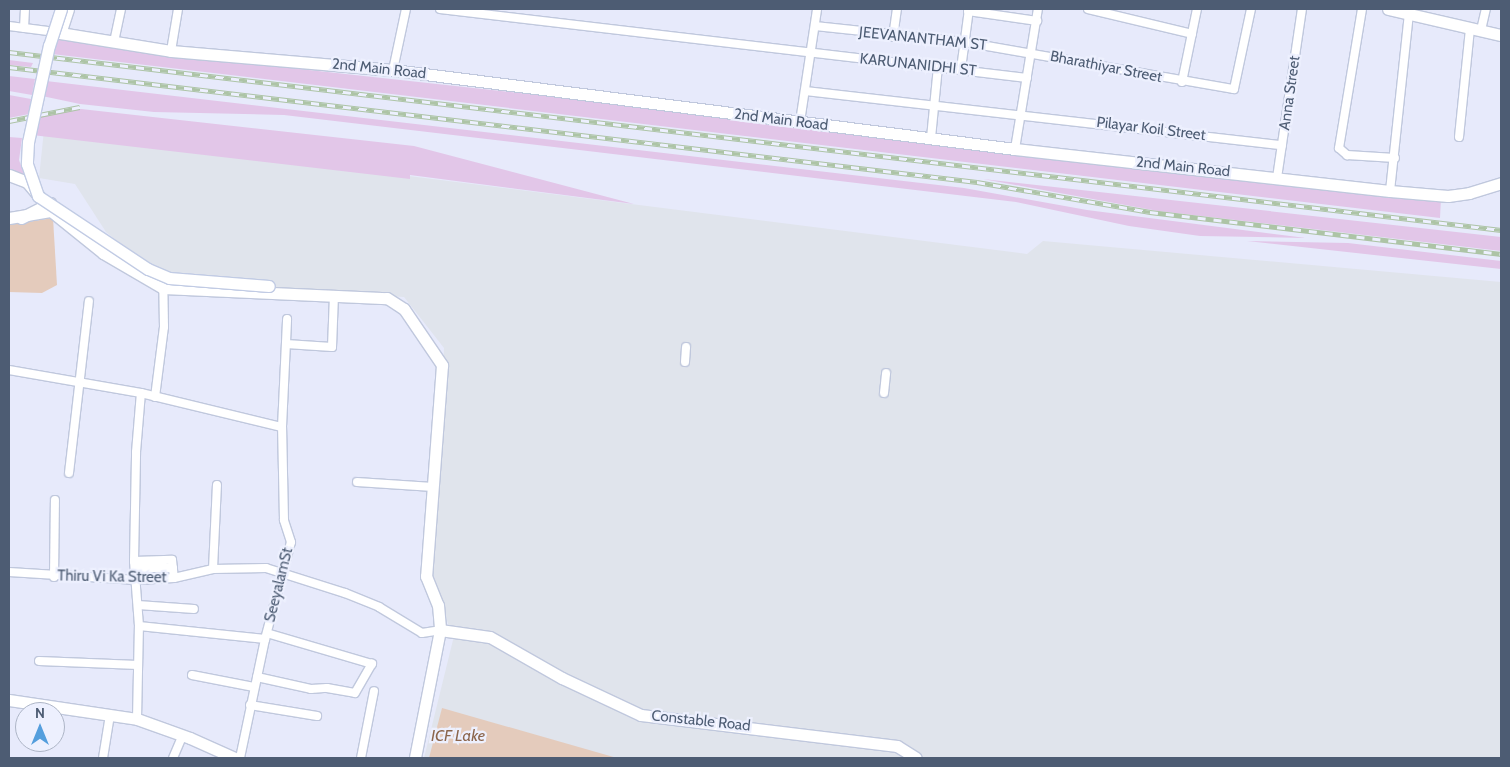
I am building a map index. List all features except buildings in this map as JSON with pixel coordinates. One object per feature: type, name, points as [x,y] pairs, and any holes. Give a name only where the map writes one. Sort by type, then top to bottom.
[{"type":"street","points":[[24,9],[24,28]]},
{"type":"street","points":[[61,9],[49,45],[28,142],[26,164],[38,196],[148,269],[169,278],[269,286],[299,294]]},
{"type":"street","points":[[9,26],[60,33],[68,9]]},
{"type":"street","points":[[114,42],[121,9]]},
{"type":"street","points":[[170,51],[178,9]]},
{"type":"street","points":[[393,70],[406,9]]},
{"type":"street","name":"KARUNANIDHI ST","points":[[440,9],[810,53],[938,66],[1027,78]]},
{"type":"street","points":[[800,122],[817,9]]},
{"type":"street","points":[[893,36],[897,9]]},
{"type":"street","points":[[1015,149],[1038,9]]},
{"type":"street","points":[[1088,9],[1192,34]]},
{"type":"street","points":[[1182,82],[1197,9]]},
{"type":"street","name":"Bharathiyar Street","points":[[1031,53],[1182,82],[1236,88],[1251,9]]},
{"type":"street","name":"Anna Street","points":[[1277,178],[1302,9]]},
{"type":"street","points":[[1362,9],[1339,148],[1346,155],[1394,158]]},
{"type":"street","points":[[1388,9],[1409,13],[1426,13],[1475,29],[1501,35]]},
{"type":"street","points":[[1459,137],[1475,29],[1486,9]]},
{"type":"street","points":[[961,69],[968,10],[1037,21]]},
{"type":"street","points":[[1390,191],[1409,13]]},
{"type":"street","name":"JEEVANANTHAM ST","points":[[815,26],[893,36],[964,42],[1031,53]]},
{"type":"street","name":"2nd Main Road","points":[[60,33],[170,51],[393,70],[1015,149],[1390,191],[1448,196],[1469,193],[1501,183]]},
{"type":"street","points":[[931,138],[936,104],[938,66]]},
{"type":"street","name":"Pilayar Koil Street","points":[[805,91],[936,104],[1282,145]]},
{"type":"street","points":[[9,175],[27,182],[48,208],[103,252],[163,288],[387,298],[404,309],[442,365],[426,576],[438,605],[440,630],[415,758]]},
{"type":"street","points":[[9,218],[21,218],[48,208]]},
{"type":"street","points":[[156,397],[164,327],[163,288]]},
{"type":"street","points":[[286,344],[332,347],[334,295]]},
{"type":"street","points":[[69,473],[82,382],[89,301]]},
{"type":"street","name":"SeeyalamSt","points":[[240,758],[256,677],[291,542],[284,520],[282,427],[287,318]]},
{"type":"street","points":[[684,362],[686,346]]},
{"type":"street","points":[[9,370],[141,393],[282,427]]},
{"type":"street","points":[[884,393],[886,373]]},
{"type":"street","points":[[137,719],[139,626],[135,564],[136,452],[141,393]]},
{"type":"street","points":[[357,482],[432,487]]},
{"type":"street","points":[[213,569],[217,485]]},
{"type":"street","points":[[54,577],[55,500]]},
{"type":"street","points":[[135,564],[172,560],[174,578]]},
{"type":"street","name":"Thiru Vi Ka Street","points":[[9,572],[54,577],[137,580],[174,578],[213,569],[252,567],[284,572],[379,607],[422,633],[440,630]]},
{"type":"street","points":[[138,605],[194,609]]},
{"type":"street","points":[[139,626],[266,636],[372,664],[355,693],[327,688],[311,690],[256,677]]},
{"type":"street","name":"Constable Road","points":[[440,630],[490,637],[562,678],[641,715],[897,746],[916,758]]},
{"type":"street","points":[[39,661],[138,665]]},
{"type":"street","points":[[192,675],[254,687]]},
{"type":"street","points":[[361,758],[374,690]]},
{"type":"street","points":[[9,700],[137,719],[183,735],[235,758]]},
{"type":"street","points":[[250,705],[317,716]]},
{"type":"street","points":[[103,758],[110,715]]},
{"type":"street","points":[[173,758],[183,735]]},
{"type":"shaded area","points":[[55,35],[171,55],[702,113],[874,137],[1441,198],[1440,218],[52,54]]},
{"type":"shaded area","points":[[9,60],[33,63],[31,67],[9,65]]},
{"type":"shaded area","points":[[9,76],[35,79],[32,95],[9,91]]},
{"type":"shaded area","points":[[46,81],[964,188],[1087,210],[1306,238],[1200,236],[1129,226],[1016,202],[284,115],[154,112],[80,104],[42,96]]},
{"type":"shaded area","points":[[9,95],[31,99],[29,114],[9,118]]},
{"type":"shaded area","points":[[81,109],[414,146],[634,204],[410,175],[410,179],[32,135],[36,117]]},
{"type":"shaded area","points":[[44,130],[1027,254],[1043,241],[1501,282],[1501,758],[424,758],[453,640],[432,571],[444,348],[404,297],[168,283],[106,232],[75,184],[39,178]]},
{"type":"shaded area","points":[[9,137],[22,138],[19,160],[25,177],[9,171]]},
{"type":"shaded area","points":[[983,179],[1501,237],[1501,251],[1158,211]]},
{"type":"shaded area","points":[[1247,241],[1348,243],[1501,261],[1501,269]]},
{"type":"water","points":[[53,218],[57,285],[42,293],[9,292],[9,225]]},
{"type":"water","name":"ICF Lake","points":[[442,708],[617,758],[429,758]]},
{"type":"railway","points":[[9,52],[1501,230]]},
{"type":"railway","points":[[9,67],[977,182],[1150,212],[1501,254]]},
{"type":"railway","points":[[9,121],[80,107]]}]
